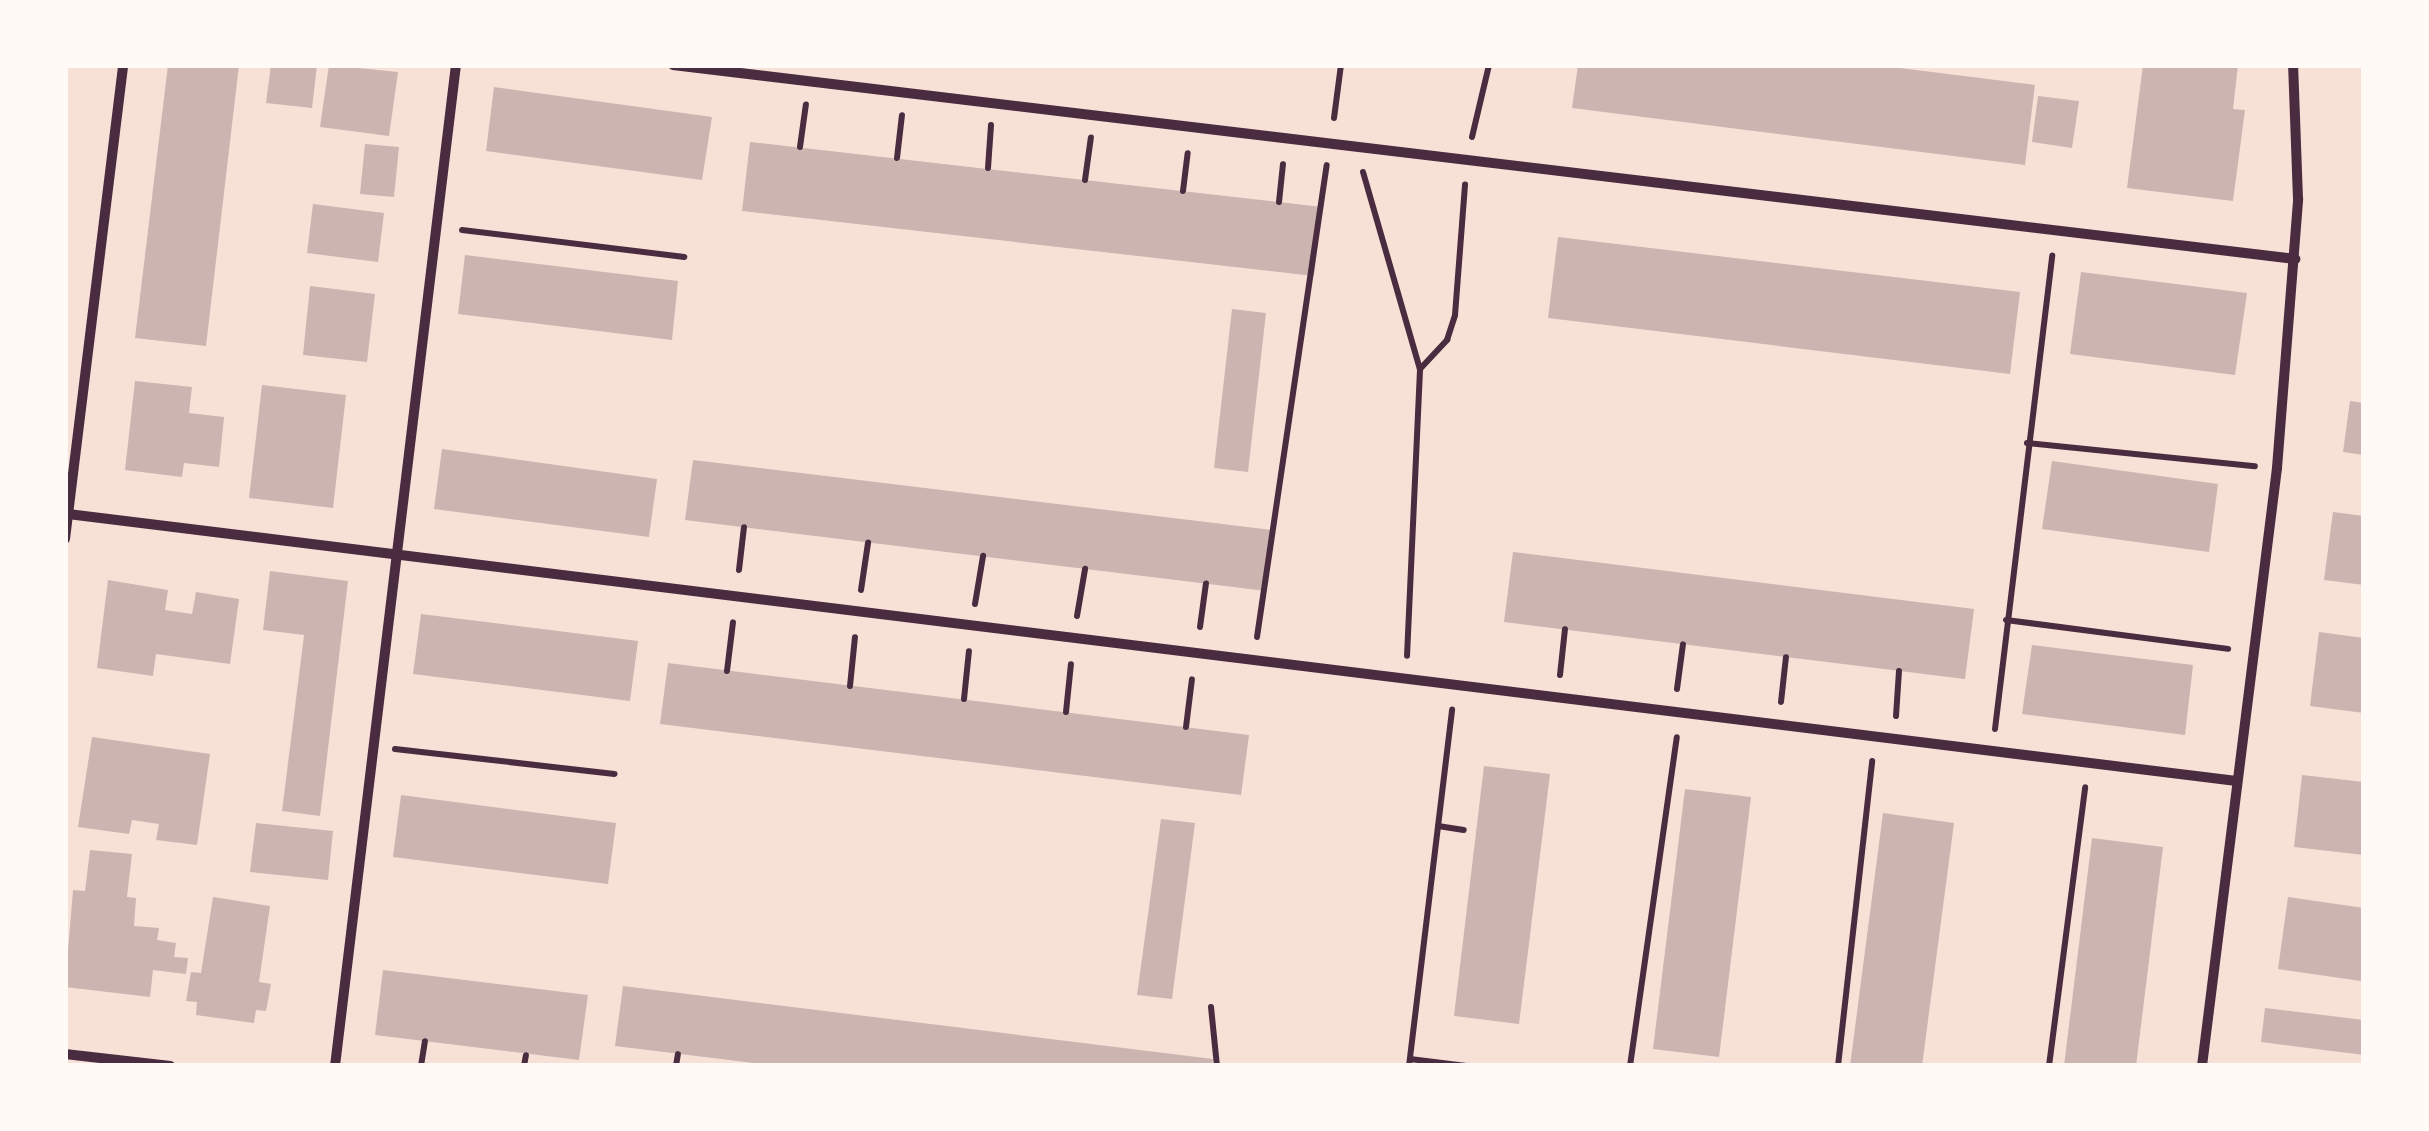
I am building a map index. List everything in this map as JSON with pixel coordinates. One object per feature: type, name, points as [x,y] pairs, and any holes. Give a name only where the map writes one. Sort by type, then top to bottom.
[{"type":"street","points":[[65,539],[123,65]]},
{"type":"street","points":[[336,1066],[456,65]]},
{"type":"street","points":[[673,65],[2295,259]]},
{"type":"street","points":[[2202,1066],[2277,468],[2295,259],[2294,65]]},
{"type":"street","points":[[68,514],[2238,781]]},
{"type":"street","points":[[65,1054],[170,1066]]},
{"type":"path","points":[[1253,659],[1342,65]]},
{"type":"path","points":[[1420,370],[1447,340],[1455,316],[1467,160],[1489,65]]},
{"type":"path","points":[[800,147],[809,81]]},
{"type":"path","points":[[897,158],[904,92]]},
{"type":"path","points":[[988,168],[993,103]]},
{"type":"path","points":[[1085,180],[1093,114]]},
{"type":"path","points":[[1183,191],[1191,126]]},
{"type":"path","points":[[1279,202],[1286,137]]},
{"type":"path","points":[[1355,145],[1420,370],[1406,678]]},
{"type":"path","points":[[436,226],[684,258]]},
{"type":"path","points":[[1992,749],[2055,229]]},
{"type":"path","points":[[2027,443],[2277,468]]},
{"type":"path","points":[[727,670],[744,527]]},
{"type":"path","points":[[850,686],[868,543]]},
{"type":"path","points":[[964,699],[983,556]]},
{"type":"path","points":[[1066,712],[1084,569]]},
{"type":"path","points":[[1186,727],[1206,584]]},
{"type":"path","points":[[2006,620],[2254,652]]},
{"type":"path","points":[[1557,696],[1565,630]]},
{"type":"path","points":[[1630,1066],[1683,644]]},
{"type":"path","points":[[1779,724],[1786,657]]},
{"type":"path","points":[[1894,738],[1899,671]]},
{"type":"path","points":[[1455,684],[1410,1063],[1467,1066]]},
{"type":"path","points":[[1838,1066],[1875,735]]},
{"type":"path","points":[[374,746],[615,774]]},
{"type":"path","points":[[2049,1066],[2089,761]]},
{"type":"path","points":[[1438,826],[1464,830]]},
{"type":"path","points":[[1211,1006],[1216,1066]]},
{"type":"path","points":[[421,1066],[424,1042]]},
{"type":"path","points":[[676,1066],[678,1054]]},
{"type":"path","points":[[524,1066],[526,1055]]},
{"type":"building","points":[[168,65],[239,65],[206,346],[135,338]]},
{"type":"building","points":[[271,65],[317,65],[312,108],[266,103]]},
{"type":"building","points":[[329,65],[398,72],[389,136],[320,127]]},
{"type":"building","points":[[1578,65],[1876,65],[2035,85],[2025,165],[1572,108]]},
{"type":"building","points":[[2143,65],[2238,65],[2233,109],[2245,110],[2233,201],[2127,188]]},
{"type":"building","points":[[494,87],[712,117],[702,180],[486,151]]},
{"type":"building","points":[[2038,96],[2079,101],[2072,148],[2032,142]]},
{"type":"building","points":[[750,142],[1322,207],[1314,276],[742,211]]},
{"type":"building","points":[[365,144],[399,147],[394,197],[360,194]]},
{"type":"building","points":[[313,204],[384,213],[378,262],[307,253]]},
{"type":"building","points":[[1558,237],[2020,292],[2010,374],[1548,318]]},
{"type":"building","points":[[465,255],[678,281],[672,340],[458,314]]},
{"type":"building","points":[[2081,272],[2247,293],[2235,375],[2070,354]]},
{"type":"building","points":[[310,286],[375,294],[367,362],[303,355]]},
{"type":"building","points":[[1232,309],[1266,313],[1248,472],[1214,468]]},
{"type":"building","points":[[135,381],[192,387],[189,413],[224,417],[219,467],[184,463],[182,477],[125,470]]},
{"type":"building","points":[[262,385],[346,395],[333,508],[249,498]]},
{"type":"building","points":[[2350,401],[2364,403],[2364,455],[2343,452]]},
{"type":"building","points":[[442,449],[657,479],[649,537],[434,509]]},
{"type":"building","points":[[693,460],[1273,530],[1266,591],[685,520]]},
{"type":"building","points":[[2052,461],[2218,484],[2209,552],[2042,529]]},
{"type":"building","points":[[2333,512],[2364,516],[2364,585],[2324,580]]},
{"type":"building","points":[[1513,552],[1974,609],[1965,679],[1504,622]]},
{"type":"building","points":[[270,571],[348,581],[320,816],[282,811],[304,635],[263,630]]},
{"type":"building","points":[[108,580],[168,590],[165,610],[192,614],[196,592],[239,599],[230,664],[156,654],[153,676],[97,668]]},
{"type":"building","points":[[421,614],[638,641],[630,701],[413,674]]},
{"type":"building","points":[[2319,632],[2364,638],[2364,713],[2310,706]]},
{"type":"building","points":[[2032,645],[2193,665],[2185,735],[2022,714]]},
{"type":"building","points":[[668,663],[1249,735],[1241,795],[660,724]]},
{"type":"building","points":[[92,737],[210,754],[197,845],[156,840],[159,824],[132,820],[129,834],[78,827]]},
{"type":"building","points":[[1484,766],[1550,774],[1519,1024],[1454,1016]]},
{"type":"building","points":[[2302,775],[2364,782],[2364,855],[2294,847]]},
{"type":"building","points":[[1685,789],[1751,797],[1719,1057],[1653,1049]]},
{"type":"building","points":[[401,795],[616,823],[608,884],[393,857]]},
{"type":"building","points":[[1883,813],[1954,823],[1922,1066],[1850,1066]]},
{"type":"building","points":[[1161,819],[1195,823],[1172,999],[1137,995]]},
{"type":"building","points":[[256,823],[333,831],[328,880],[250,872]]},
{"type":"building","points":[[2092,838],[2163,847],[2136,1066],[2064,1066]]},
{"type":"building","points":[[90,850],[132,854],[127,897],[136,898],[134,926],[159,928],[157,940],[176,943],[174,957],[188,958],[186,974],[153,970],[150,997],[65,987],[73,890],[85,891]]},
{"type":"building","points":[[213,897],[270,906],[259,982],[271,984],[266,1011],[256,1010],[254,1023],[196,1015],[197,1002],[186,1001],[191,972],[201,973]]},
{"type":"building","points":[[2288,897],[2364,908],[2361,981],[2278,969]]},
{"type":"building","points":[[383,970],[588,995],[579,1060],[375,1035]]},
{"type":"building","points":[[623,986],[1213,1059],[1212,1066],[779,1066],[615,1046]]},
{"type":"building","points":[[2265,1008],[2364,1020],[2364,1055],[2261,1042]]}]
